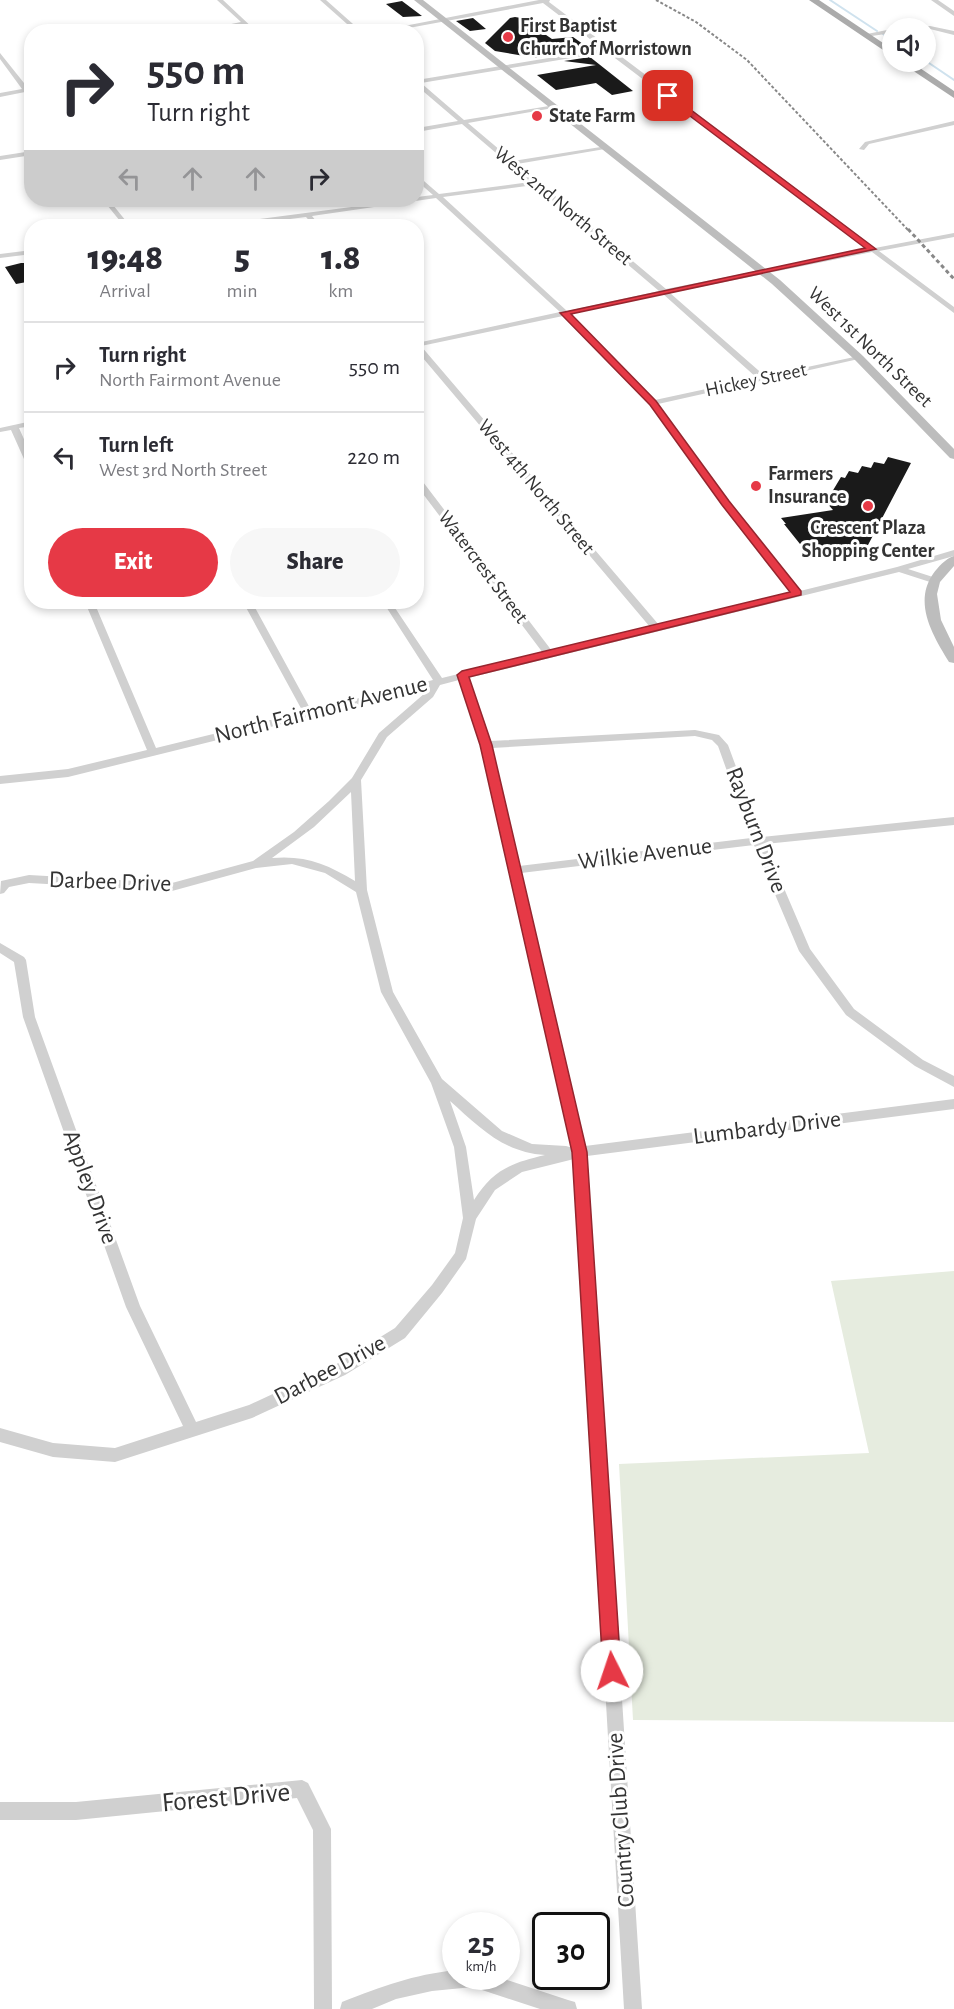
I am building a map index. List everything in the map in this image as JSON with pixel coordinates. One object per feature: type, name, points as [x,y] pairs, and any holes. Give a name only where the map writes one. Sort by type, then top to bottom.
[{"type":"main road","name":"West 1st North Street","points":[[418,0],[761,271],[859,358],[954,456]]},
{"type":"main road","points":[[813,0],[882,46]]},
{"type":"main road","points":[[920,72],[954,95]]},
{"type":"main road","points":[[954,560],[943,567],[933,580],[930,592],[930,605],[937,626],[954,659]]},
{"type":"street","points":[[220,0],[245,23]]},
{"type":"street","points":[[323,0],[351,24]]},
{"type":"street","points":[[416,24],[552,0]]},
{"type":"street","points":[[934,0],[954,14]]},
{"type":"street","points":[[543,1],[954,311]]},
{"type":"street","points":[[239,24],[245,23]]},
{"type":"street","points":[[936,29],[954,33]]},
{"type":"street","points":[[865,35],[882,32]]},
{"type":"street","points":[[424,81],[608,50]]},
{"type":"street","points":[[0,55],[24,83]]},
{"type":"street","name":"West 2nd North Street","points":[[424,88],[665,292],[763,379]]},
{"type":"street","points":[[0,95],[24,90]]},
{"type":"street","points":[[424,129],[553,106]]},
{"type":"street","points":[[862,149],[867,143],[954,123]]},
{"type":"street","points":[[512,163],[605,147]]},
{"type":"street","points":[[0,158],[24,154]]},
{"type":"street","points":[[424,199],[536,183]]},
{"type":"street","points":[[424,184],[565,313],[653,403],[725,503],[797,593]]},
{"type":"street","points":[[112,207],[121,219]]},
{"type":"street","points":[[271,219],[362,207]]},
{"type":"street","points":[[307,214],[311,219]]},
{"type":"street","points":[[424,343],[761,271],[954,235]]},
{"type":"street","points":[[0,256],[24,253]]},
{"type":"street","name":"West 4th North Street","points":[[424,353],[656,628]]},
{"type":"street","name":"Hickey Street","points":[[653,403],[859,358]]},
{"type":"street","points":[[0,430],[24,425]]},
{"type":"street","points":[[14,427],[24,450]]},
{"type":"street","name":"Watercrest Street","points":[[424,489],[549,654]]},
{"type":"street","name":"North Fairmont Avenue","points":[[0,780],[68,773],[153,753],[954,553]]},
{"type":"street","points":[[900,568],[933,580]]},
{"type":"street","points":[[91,609],[153,753]]},
{"type":"street","points":[[251,609],[308,713]]},
{"type":"street","points":[[392,609],[438,680]]},
{"type":"street","name":"Country Club Drive","points":[[462,675],[486,745],[580,1152],[633,2009]]},
{"type":"street","name":"Darbee Drive","points":[[256,864],[293,840],[325,814],[356,780],[383,735],[429,695],[438,680]]},
{"type":"street","name":"Rayburn Drive","points":[[486,745],[695,733],[715,737],[723,745],[758,841],[805,951],[850,1012],[919,1063],[954,1082]]},
{"type":"street","name":"Darbee Drive","points":[[0,1435],[53,1450],[115,1455],[252,1411],[340,1370],[400,1333],[437,1289],[461,1255],[470,1218],[460,1147],[437,1082],[387,992],[361,891],[356,780]]},
{"type":"street","name":"Wilkie Avenue","points":[[514,870],[758,841],[954,821]]},
{"type":"street","name":"Darbee Drive","points":[[0,890],[5,884],[29,879],[172,887],[256,864],[292,860],[329,870],[361,891]]},
{"type":"street","name":"Appley Drive","points":[[0,947],[20,960],[29,1017],[133,1307],[192,1430]]},
{"type":"street","points":[[437,1082],[497,1135],[531,1149],[580,1152]]},
{"type":"street","name":"Lumbardy Drive","points":[[580,1152],[954,1104]]},
{"type":"street","points":[[470,1218],[490,1186],[518,1167],[580,1152]]},
{"type":"street","name":"Forest Drive","points":[[0,1811],[76,1811],[302,1789],[322,1829],[322,2009]]},
{"type":"street","points":[[349,2009],[396,1990],[432,1982],[473,1978],[568,2009]]},
{"type":"shaded area","points":[[954,1271],[954,1722],[633,1720],[619,1464],[869,1453],[831,1281]]},
{"type":"building","points":[[402,1],[422,16],[403,17],[386,4]]},
{"type":"building","points":[[473,18],[486,29],[470,31],[456,21]]},
{"type":"building","name":"First Baptist Church of Morristown","points":[[510,18],[521,18],[552,39],[573,37],[590,49],[536,58],[495,51],[485,43]]},
{"type":"building","points":[[590,57],[633,91],[612,95],[596,83],[556,90],[537,75],[596,65],[564,61]]},
{"type":"building","points":[[24,263],[24,282],[16,284],[5,267]]},
{"type":"building","name":"Crescent Plaza Shopping Center","points":[[888,457],[911,463],[868,545],[815,556],[804,543],[800,544],[781,518],[833,510],[826,502],[841,477],[845,478],[849,471],[858,473],[862,466],[871,468],[874,462],[884,464]]},
{"type":"waterway","points":[[830,0],[877,31]]},
{"type":"waterway","points":[[936,68],[954,80]]},
{"type":"railway","points":[[656,0],[696,22],[747,60],[909,231]]},
{"type":"railway","points":[[908,229],[954,279]]},
{"type":"place","name":"First Baptist Church of Morristown","points":[[508,37]]},
{"type":"place","name":"State Farm","points":[[537,116]]},
{"type":"place","name":"Farmers Insurance","points":[[756,486]]},
{"type":"place","name":"Crescent Plaza Shopping Center","points":[[868,506]]},
{"type":"route","points":[[612,1671],[580,1152],[486,745],[462,675],[797,593],[725,503],[653,403],[565,313],[872,249],[668,96]]}]
